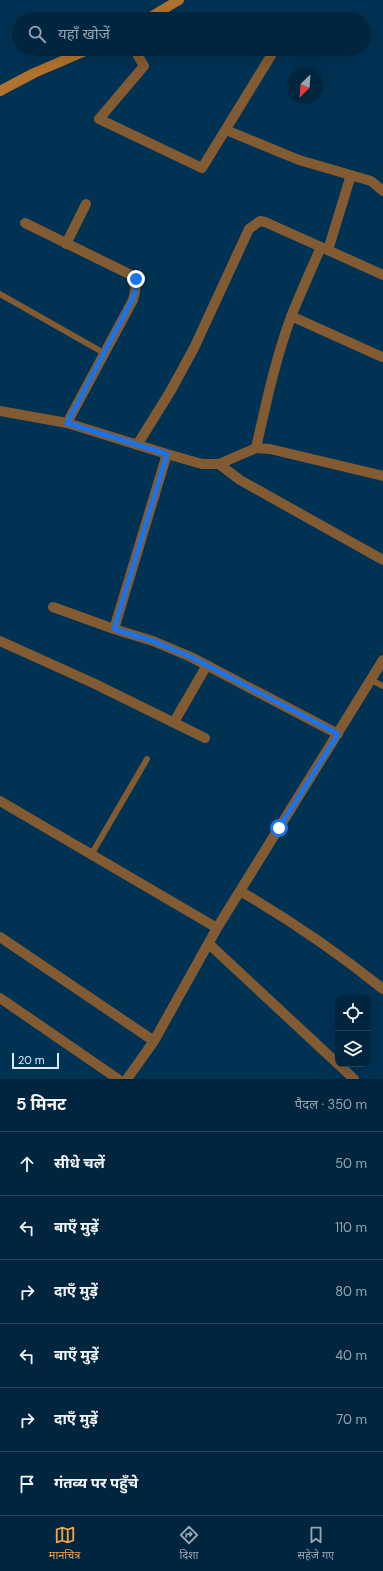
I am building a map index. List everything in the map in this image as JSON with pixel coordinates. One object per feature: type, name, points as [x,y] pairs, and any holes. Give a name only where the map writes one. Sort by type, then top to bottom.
[{"type":"street","points":[[158,12],[174,1]]},
{"type":"street","points":[[0,92],[34,73],[74,56]]},
{"type":"street","points":[[138,56],[144,66],[99,119],[202,168],[271,56]]},
{"type":"street","points":[[226,130],[299,160],[371,181],[383,191]]},
{"type":"street","points":[[256,448],[274,370],[291,316],[325,249],[351,176]]},
{"type":"street","points":[[66,244],[86,204]]},
{"type":"street","points":[[137,445],[170,392],[194,348],[249,229],[260,221],[383,275]]},
{"type":"street","points":[[25,223],[136,279],[135,292],[132,300],[67,423]]},
{"type":"street","points":[[291,316],[382,357]]},
{"type":"street","points":[[0,411],[67,423],[202,464],[219,464],[256,448],[282,451],[383,476]]},
{"type":"street","points":[[114,629],[167,454]]},
{"type":"street","points":[[219,464],[240,480],[383,560]]},
{"type":"street","points":[[53,607],[153,641],[191,657],[338,734]]},
{"type":"street","points":[[0,641],[93,682],[205,738]]},
{"type":"street","points":[[127,1079],[154,1041],[217,928],[383,660]]},
{"type":"street","points":[[174,722],[207,665]]},
{"type":"street","points":[[0,801],[217,928]]},
{"type":"street","points":[[240,891],[279,914],[364,973],[383,989]]},
{"type":"street","points":[[0,937],[154,1041]]},
{"type":"street","points":[[209,944],[354,1079]]},
{"type":"street","points":[[0,998],[118,1079]]},
{"type":"lane","points":[[0,294],[104,353]]},
{"type":"lane","points":[[371,680],[383,686]]},
{"type":"lane","points":[[91,854],[147,759]]},
{"type":"route","points":[[136,279],[135,292],[132,300],[67,423],[167,454],[114,629],[153,641],[191,657],[338,734],[279,828]]}]
